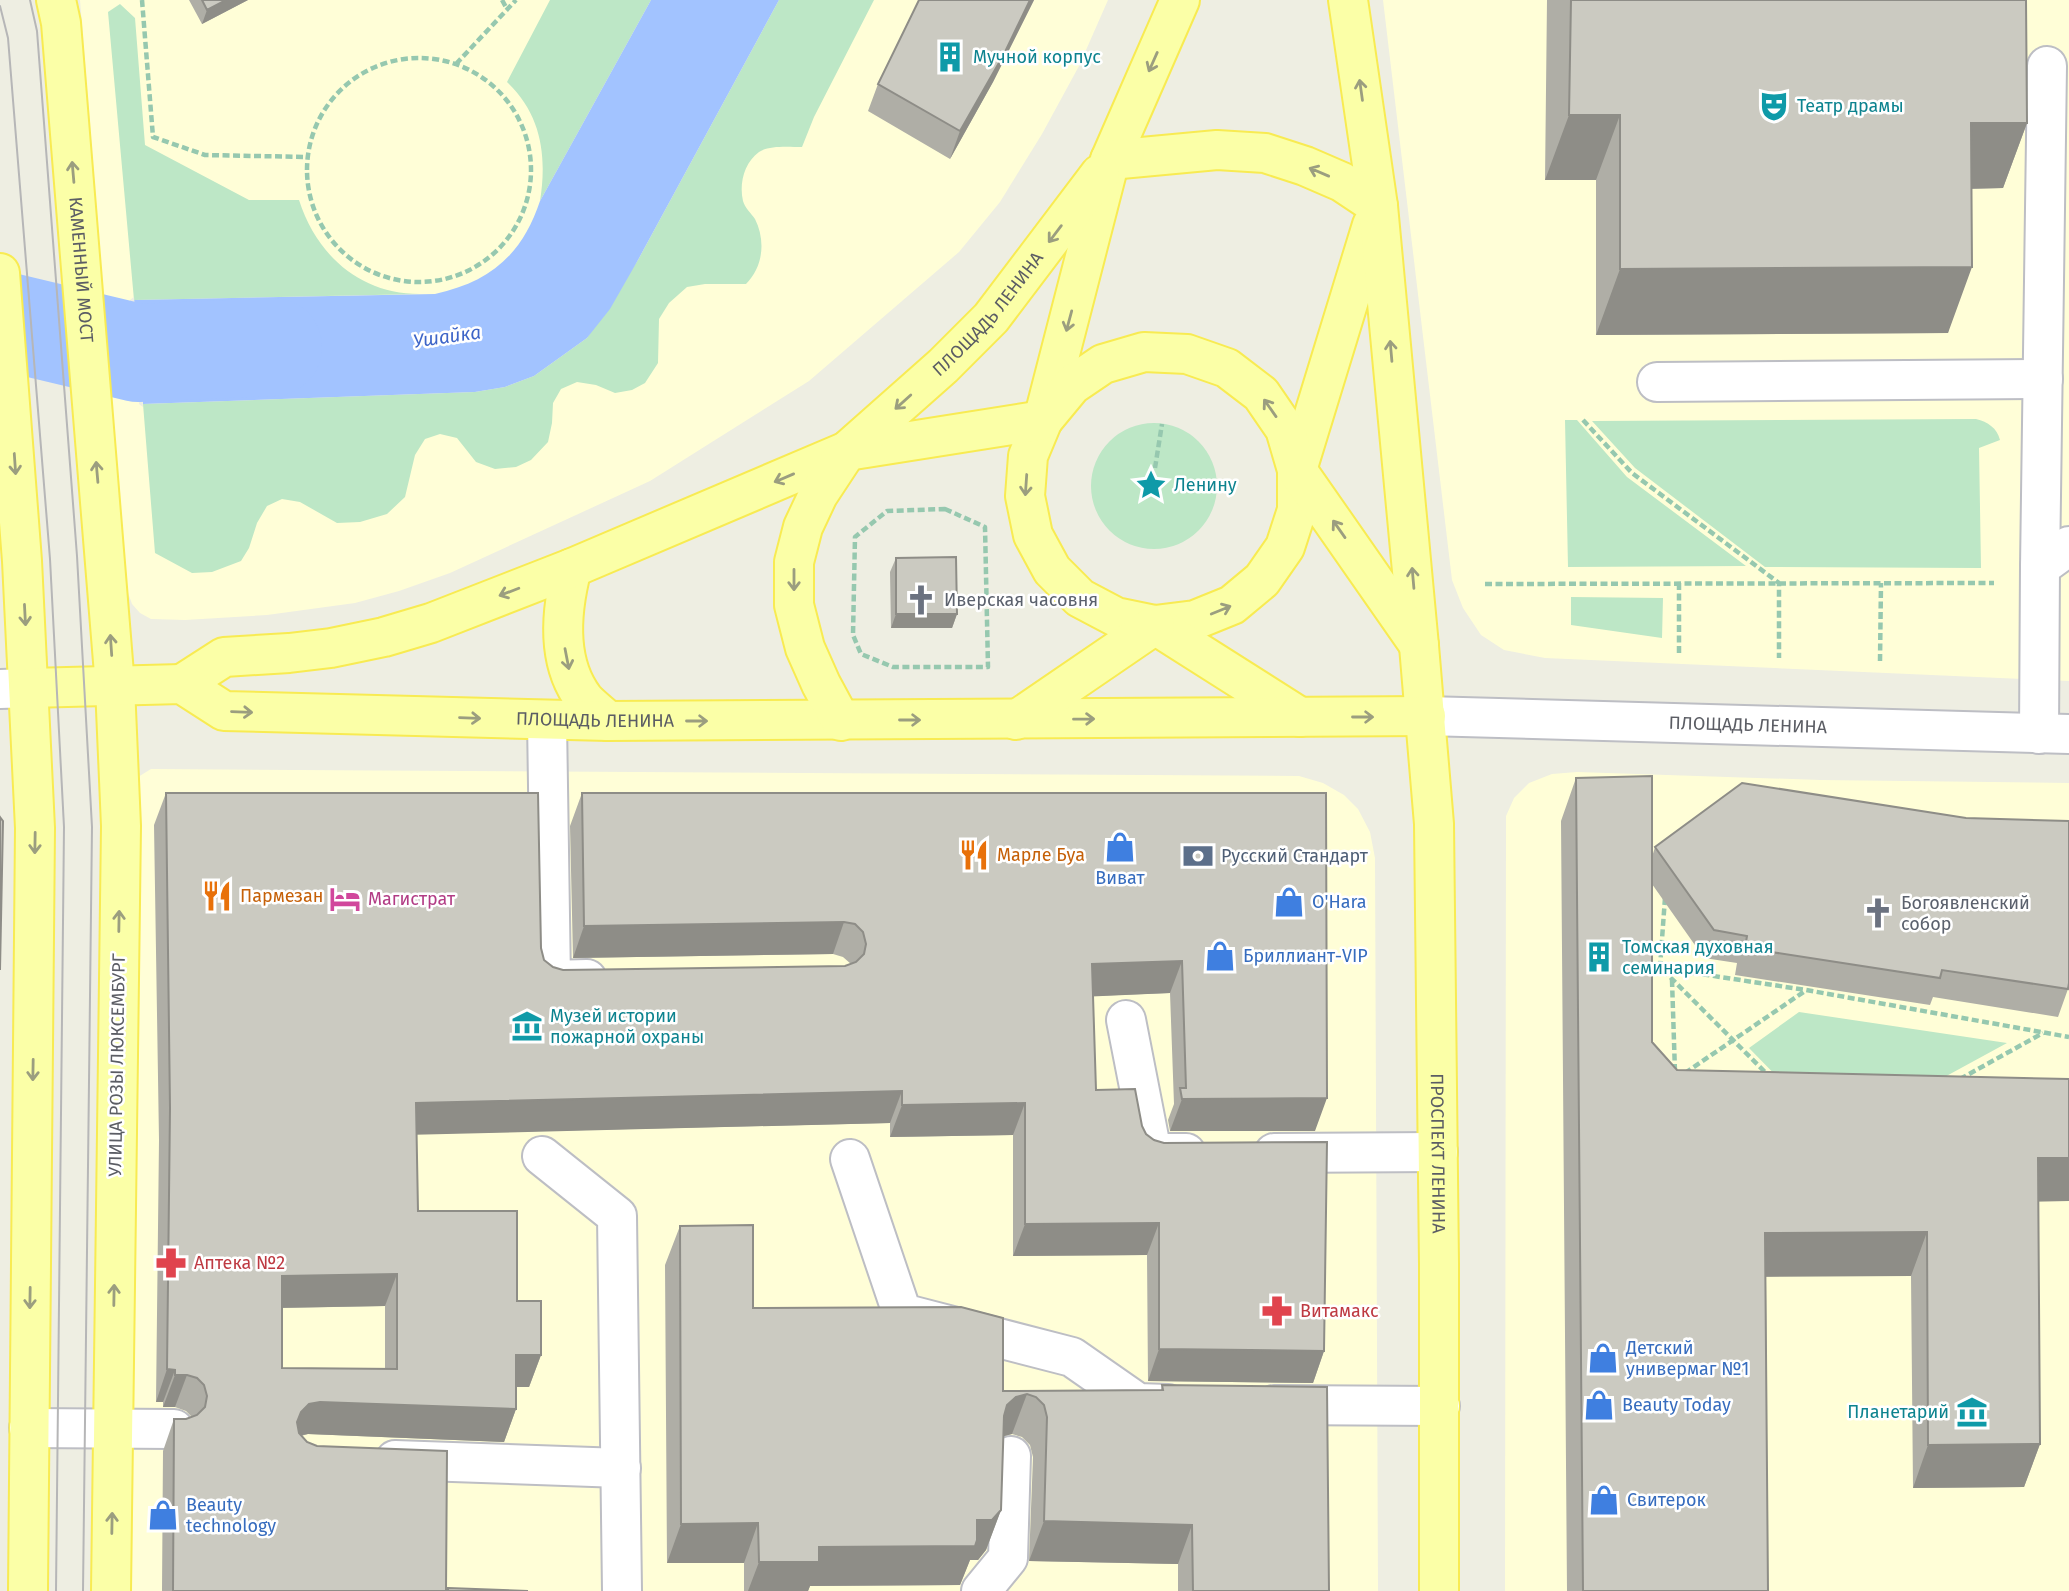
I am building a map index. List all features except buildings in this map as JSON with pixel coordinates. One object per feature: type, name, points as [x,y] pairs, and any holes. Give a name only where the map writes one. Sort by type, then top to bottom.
[{"type":"main road","name":"ПЛОЩАДЬ ЛЕНИНА","points":[[1181,0],[1110,160],[1043,420],[1028,456],[1025,496],[1033,535],[1052,570],[1080,598],[1116,617],[1155,625],[1195,620],[1232,605],[1262,580],[1285,547],[1297,510],[1297,470],[1285,429],[1261,394],[1227,368],[1187,354],[1144,352],[1103,364],[1072,385],[1043,420],[847,451],[572,568],[430,623],[384,637],[331,648],[224,657],[182,684],[224,711],[547,721],[1426,716],[1378,206],[1348,0]]},
{"type":"main road","name":"КАМЕННЫЙ МОСТ","points":[[59,12],[103,540]]},
{"type":"main road","points":[[1110,160],[1217,150],[1265,153],[1342,182],[1378,206]]},
{"type":"main road","name":"ПЛОЩАДЬ ЛЕНИНА","points":[[847,451],[943,366],[991,318],[1110,160]]},
{"type":"main road","name":"ПЛОЩАДЬ ЛЕНИНА","points":[[1297,470],[1378,206]]},
{"type":"main road","points":[[0,274],[21,547],[14,688],[35,828],[27,1591]]},
{"type":"main road","points":[[841,721],[805,648],[794,605],[794,562],[803,527],[818,495],[847,451]]},
{"type":"main road","name":"ПЛОЩАДЬ ЛЕНИНА","points":[[1297,470],[1419,646]]},
{"type":"main road","name":"УЛИЦА РОЗЫ ЛЮКСЕМБУРГ","points":[[103,540],[115,686],[121,826],[111,1591]]},
{"type":"main road","points":[[572,568],[566,592],[564,621],[564,645],[569,671],[585,699],[608,722]]},
{"type":"main road","name":"ПЛОЩАДЬ ЛЕНИНА","points":[[1155,625],[1300,717]]},
{"type":"main road","name":"ПЛОЩАДЬ ЛЕНИНА","points":[[1016,720],[1155,625]]},
{"type":"main road","points":[[14,688],[182,684]]},
{"type":"main road","name":"ПРОСПЕКТ ЛЕНИНА","points":[[1426,716],[1434,824],[1440,1406],[1439,1591]]},
{"type":"street","points":[[2048,66],[2043,379],[2054,734]]},
{"type":"street","points":[[1657,382],[2043,379]]},
{"type":"street","name":"ПЛОЩАДЬ ЛЕНИНА","points":[[1426,716],[2054,734]]},
{"type":"street","points":[[547,721],[551,979],[618,979]]},
{"type":"street","points":[[1126,1020],[1152,1153],[1438,1152]]},
{"type":"street","points":[[542,1156],[617,1216],[622,1591]]},
{"type":"street","points":[[850,1159],[902,1313],[1072,1357],[1138,1404],[1205,1404]]},
{"type":"street","points":[[1246,1404],[1440,1406]]},
{"type":"street","points":[[29,1428],[174,1429]]},
{"type":"street","points":[[981,1591],[1008,1558],[1011,1456]]},
{"type":"street","points":[[360,1458],[621,1468]]},
{"type":"path","points":[[142,0],[153,137],[205,155],[307,157]]},
{"type":"path","points":[[502,0],[507,9]]},
{"type":"path","points":[[456,64],[516,0]]},
{"type":"path","points":[[396,59],[436,59],[456,64],[483,77],[505,97],[526,132],[532,172],[530,192],[524,212],[504,245],[475,268],[448,279],[420,282],[382,277],[349,258],[323,230],[309,194],[307,157],[318,120],[329,102],[359,75],[396,59]]},
{"type":"path","points":[[1583,420],[1632,473],[1779,583]]},
{"type":"path","points":[[1155,468],[1162,424]]},
{"type":"path","points":[[945,509],[985,527],[988,667],[893,667],[861,653],[853,635],[855,537],[887,511],[945,509]]},
{"type":"path","points":[[1485,584],[1881,583],[2050,565]]},
{"type":"path","points":[[1679,583],[1679,655]]},
{"type":"path","points":[[1779,583],[1779,658]]},
{"type":"path","points":[[1881,583],[1881,661]]},
{"type":"path","points":[[1666,892],[1660,967],[1770,1077]]},
{"type":"path","points":[[1660,967],[2069,1037]]},
{"type":"path","points":[[1672,980],[1676,1080],[1806,990]]},
{"type":"path","points":[[1950,1085],[2043,1032]]},
{"type":"shaded area","points":[[80,0],[1108,0],[1079,66],[1042,134],[1000,202],[959,252],[809,381],[650,481],[450,573],[355,603],[267,615],[185,620],[151,619],[140,613],[132,604],[127,590]]},
{"type":"shaded area","points":[[550,0],[651,0],[540,201],[543,168],[539,137],[528,108],[507,82]]},
{"type":"shaded area","points":[[779,0],[874,0],[814,117],[802,147],[768,148],[759,152],[746,168],[742,181],[743,201],[755,219],[761,236],[761,253],[752,277],[746,284],[687,287],[669,303],[659,319],[658,363],[645,383],[632,390],[615,393],[596,385],[577,382],[561,389],[553,403],[548,442],[531,460],[516,467],[495,469],[476,462],[457,438],[440,434],[425,439],[415,455],[405,497],[387,514],[360,522],[337,523],[300,502],[282,499],[267,506],[241,561],[212,572],[192,573],[155,553],[143,404],[475,392],[505,387],[534,376],[587,338],[638,260]]},
{"type":"shaded area","points":[[1383,0],[2069,0],[2069,681],[1545,658],[1504,650],[1481,635],[1463,608],[1452,580]]},
{"type":"shaded area","points":[[120,4],[135,18],[145,145],[249,200],[299,200],[317,238],[344,268],[380,288],[400,293],[422,294],[134,300],[108,12]]},
{"type":"shaded area","points":[[1976,419],[1991,426],[2000,440],[1979,448],[1981,568],[1765,567],[1635,468],[1592,421]]},
{"type":"shaded area","points":[[1565,420],[1577,420],[1627,477],[1746,566],[1568,567]]},
{"type":"shaded area","points":[[1154,423],[1178,428],[1198,442],[1212,462],[1217,486],[1212,510],[1198,530],[1178,544],[1154,549],[1130,544],[1110,530],[1096,510],[1091,486],[1096,462],[1110,442],[1130,428]]},
{"type":"shaded area","points":[[1571,597],[1663,598],[1662,638],[1571,625]]},
{"type":"shaded area","points":[[151,769],[1299,776],[1323,783],[1344,795],[1358,809],[1370,832],[1375,858],[1378,1591],[130,1591],[135,789],[138,777]]},
{"type":"shaded area","points":[[1577,772],[1821,780],[2069,783],[2069,1591],[1505,1591],[1506,816],[1514,798],[1529,783],[1552,774]]},
{"type":"shaded area","points":[[1799,1012],[2007,1043],[1906,1098],[1798,1098],[1749,1048]]},
{"type":"water","points":[[651,0],[779,0],[638,260],[610,309],[587,338],[534,376],[505,387],[475,392],[143,404],[134,300],[435,294],[455,289],[488,274],[524,237],[540,201]]},
{"type":"pier","points":[[134,297],[143,407],[139,404],[130,300]]},
{"type":"waterway","name":"Ушайка","points":[[0,320],[138,353],[273,347]]},
{"type":"tram line","points":[[30,0],[37,31],[77,556],[92,827],[83,1591]]},
{"type":"tram line","points":[[0,6],[8,38],[50,559],[64,827],[56,1591]]},
{"type":"place","name":"Мучной корпус","points":[[950,57]]},
{"type":"place","name":"Театр драмы","points":[[1774,106]]},
{"type":"place","name":"Ленину","points":[[1151,485]]},
{"type":"place","name":"Иверская часовня","points":[[921,600]]},
{"type":"place","name":"Виват","points":[[1120,847]]},
{"type":"place","name":"Марле Буа","points":[[974,855]]},
{"type":"place","name":"Русский Стандарт","points":[[1198,856]]},
{"type":"place","name":"Пармезан","points":[[217,896]]},
{"type":"place","name":"Магистрат","points":[[345,899]]},
{"type":"place","name":"O'Hara","points":[[1289,902]]},
{"type":"place","name":"Богоявленский собор","points":[[1878,913]]},
{"type":"place","name":"Бриллиант-VIP","points":[[1220,956]]},
{"type":"place","name":"Томская духовная семинария","points":[[1599,957]]},
{"type":"place","name":"Музей истории пожарной охраны","points":[[527,1026]]},
{"type":"place","name":"Аптека №2","points":[[171,1263]]},
{"type":"place","name":"Витамакс","points":[[1277,1311]]},
{"type":"place","name":"Детский универмаг №1","points":[[1603,1358]]},
{"type":"place","name":"Beauty Today","points":[[1599,1405]]},
{"type":"place","name":"Планетарий","points":[[1972,1412]]},
{"type":"place","name":"Свитерок","points":[[1604,1500]]},
{"type":"place","name":"Beauty technology","points":[[163,1515]]}]
